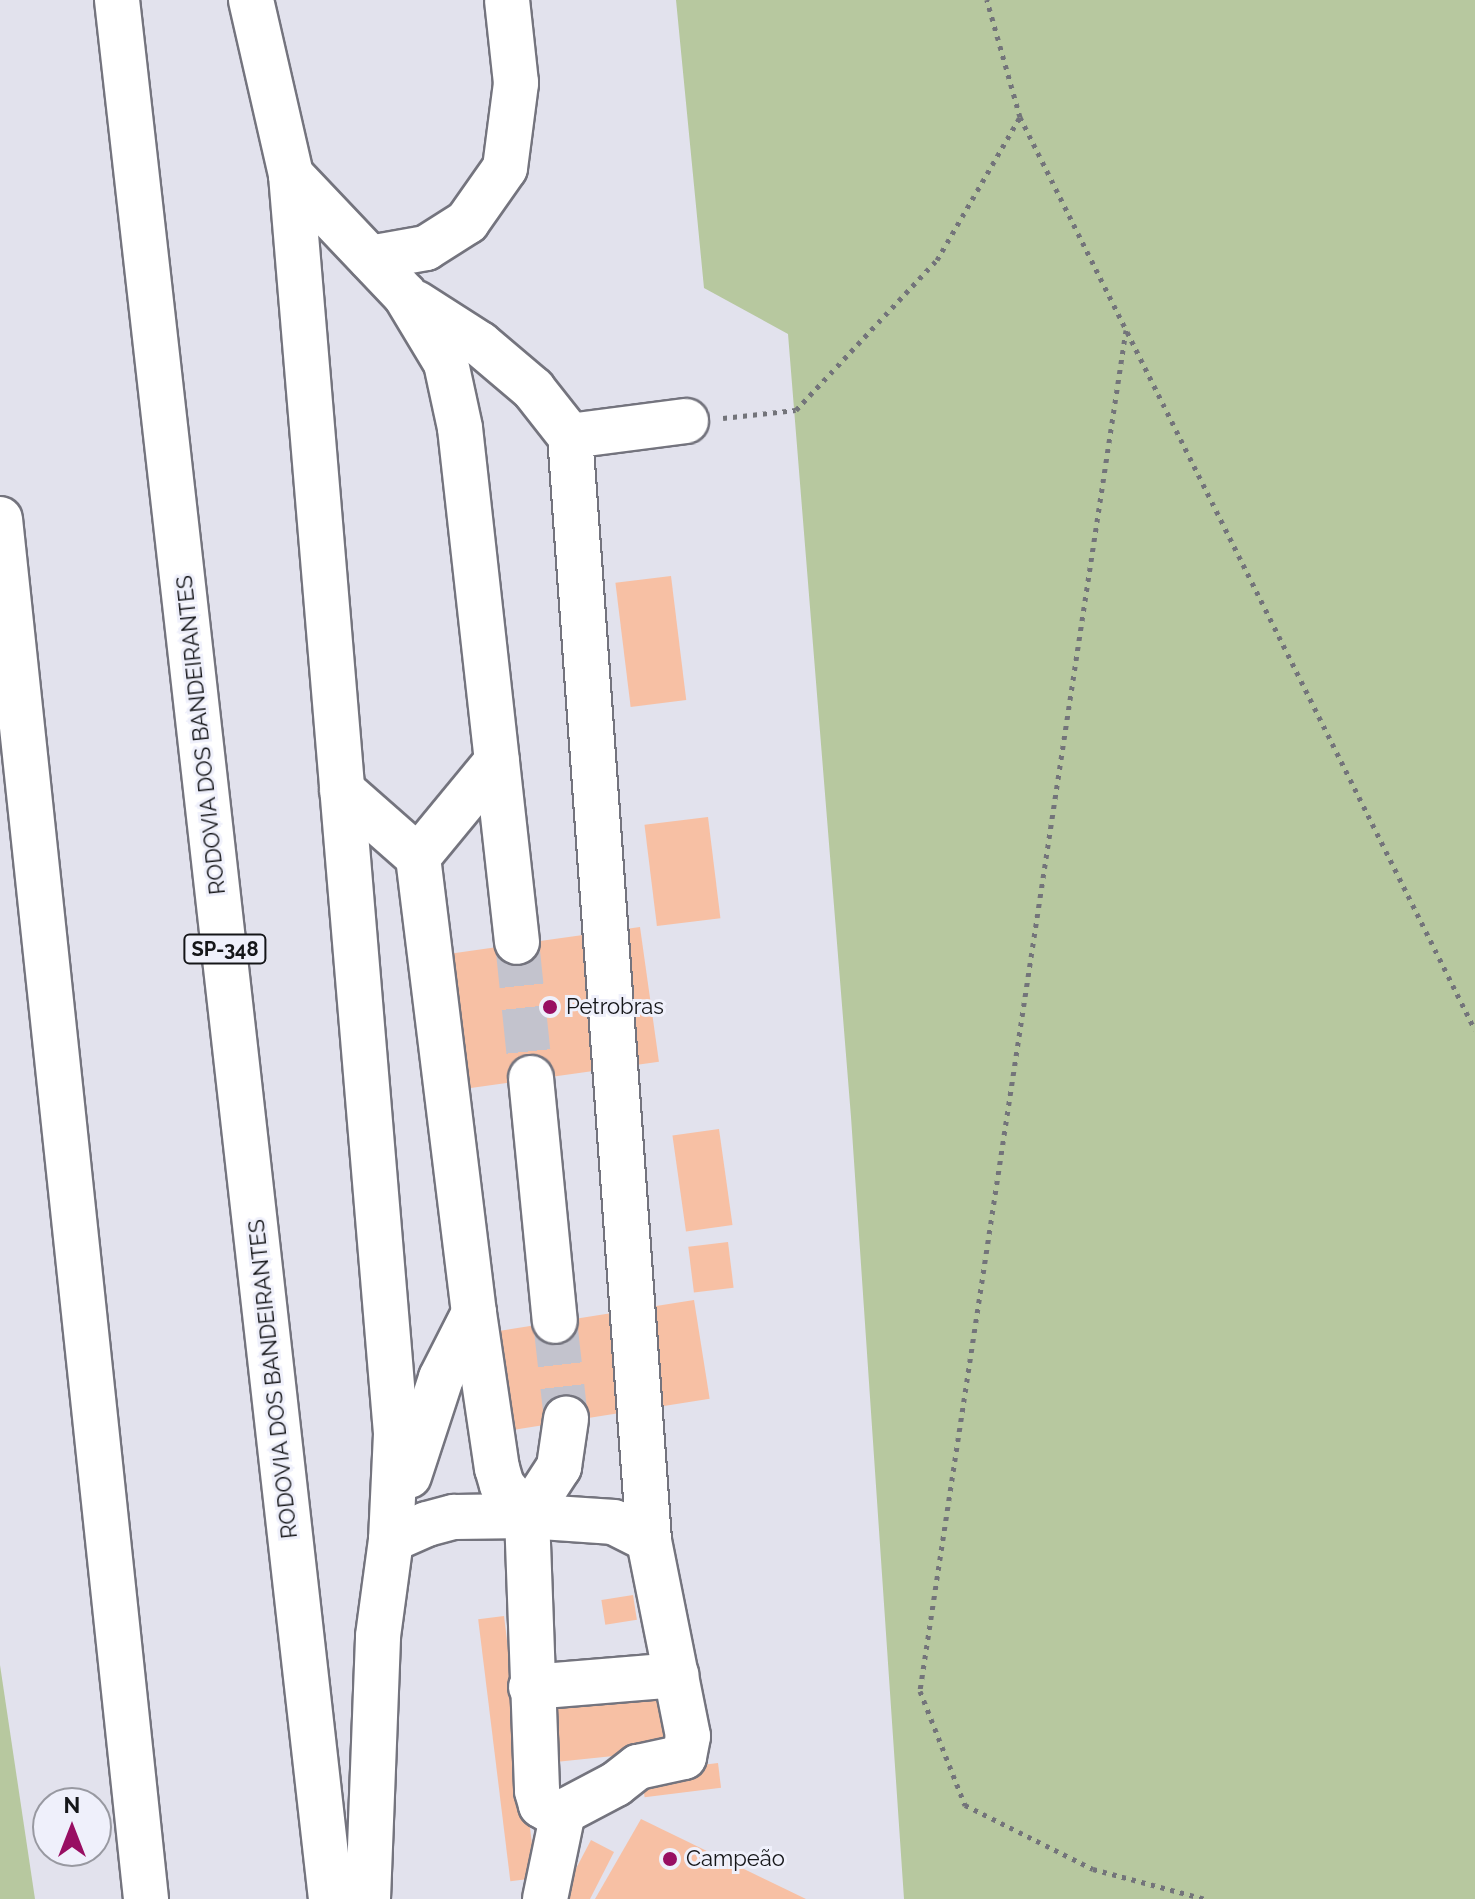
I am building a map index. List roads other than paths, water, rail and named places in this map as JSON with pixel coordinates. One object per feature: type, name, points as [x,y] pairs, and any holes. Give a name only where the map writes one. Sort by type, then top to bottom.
[{"type":"main road","name":"RODOVIA DOS BANDEIRANTES","points":[[117,0],[331,1899]]},
{"type":"main road","points":[[251,0],[291,175],[396,1434],[391,1540],[378,1636],[368,1899]]},
{"type":"main road","points":[[370,258],[426,248],[467,222],[505,168],[516,83],[507,0]]},
{"type":"main road","points":[[291,175],[405,295],[446,363],[460,428],[517,942]]},
{"type":"main road","points":[[405,295],[480,344],[533,389],[570,436],[649,1540],[688,1736],[684,1757],[638,1767],[616,1784],[563,1812],[552,1812],[541,1805],[537,1791],[527,1516],[559,1467],[566,1419]]},
{"type":"main road","points":[[570,436],[686,421]]},
{"type":"main road","points":[[0,519],[146,1899]]},
{"type":"main road","points":[[418,857],[497,761]]},
{"type":"main road","points":[[342,790],[418,857],[474,1313],[497,1468],[502,1485],[527,1516]]},
{"type":"main road","points":[[531,1078],[555,1321]]},
{"type":"main road","points":[[391,1540],[421,1430],[474,1313]]},
{"type":"main road","points":[[391,1540],[427,1524],[454,1517],[527,1516],[614,1522],[649,1540]]},
{"type":"main road","points":[[531,1687],[677,1675]]},
{"type":"main road","points":[[545,1899],[563,1812]]},
{"type":"tunnel","points":[[517,942],[531,1078]]},
{"type":"tunnel","points":[[555,1321],[566,1419]]},
{"type":"place","name":"Petrobras","points":[[550,1007]]},
{"type":"place","name":"Campeão","points":[[670,1859]]}]
